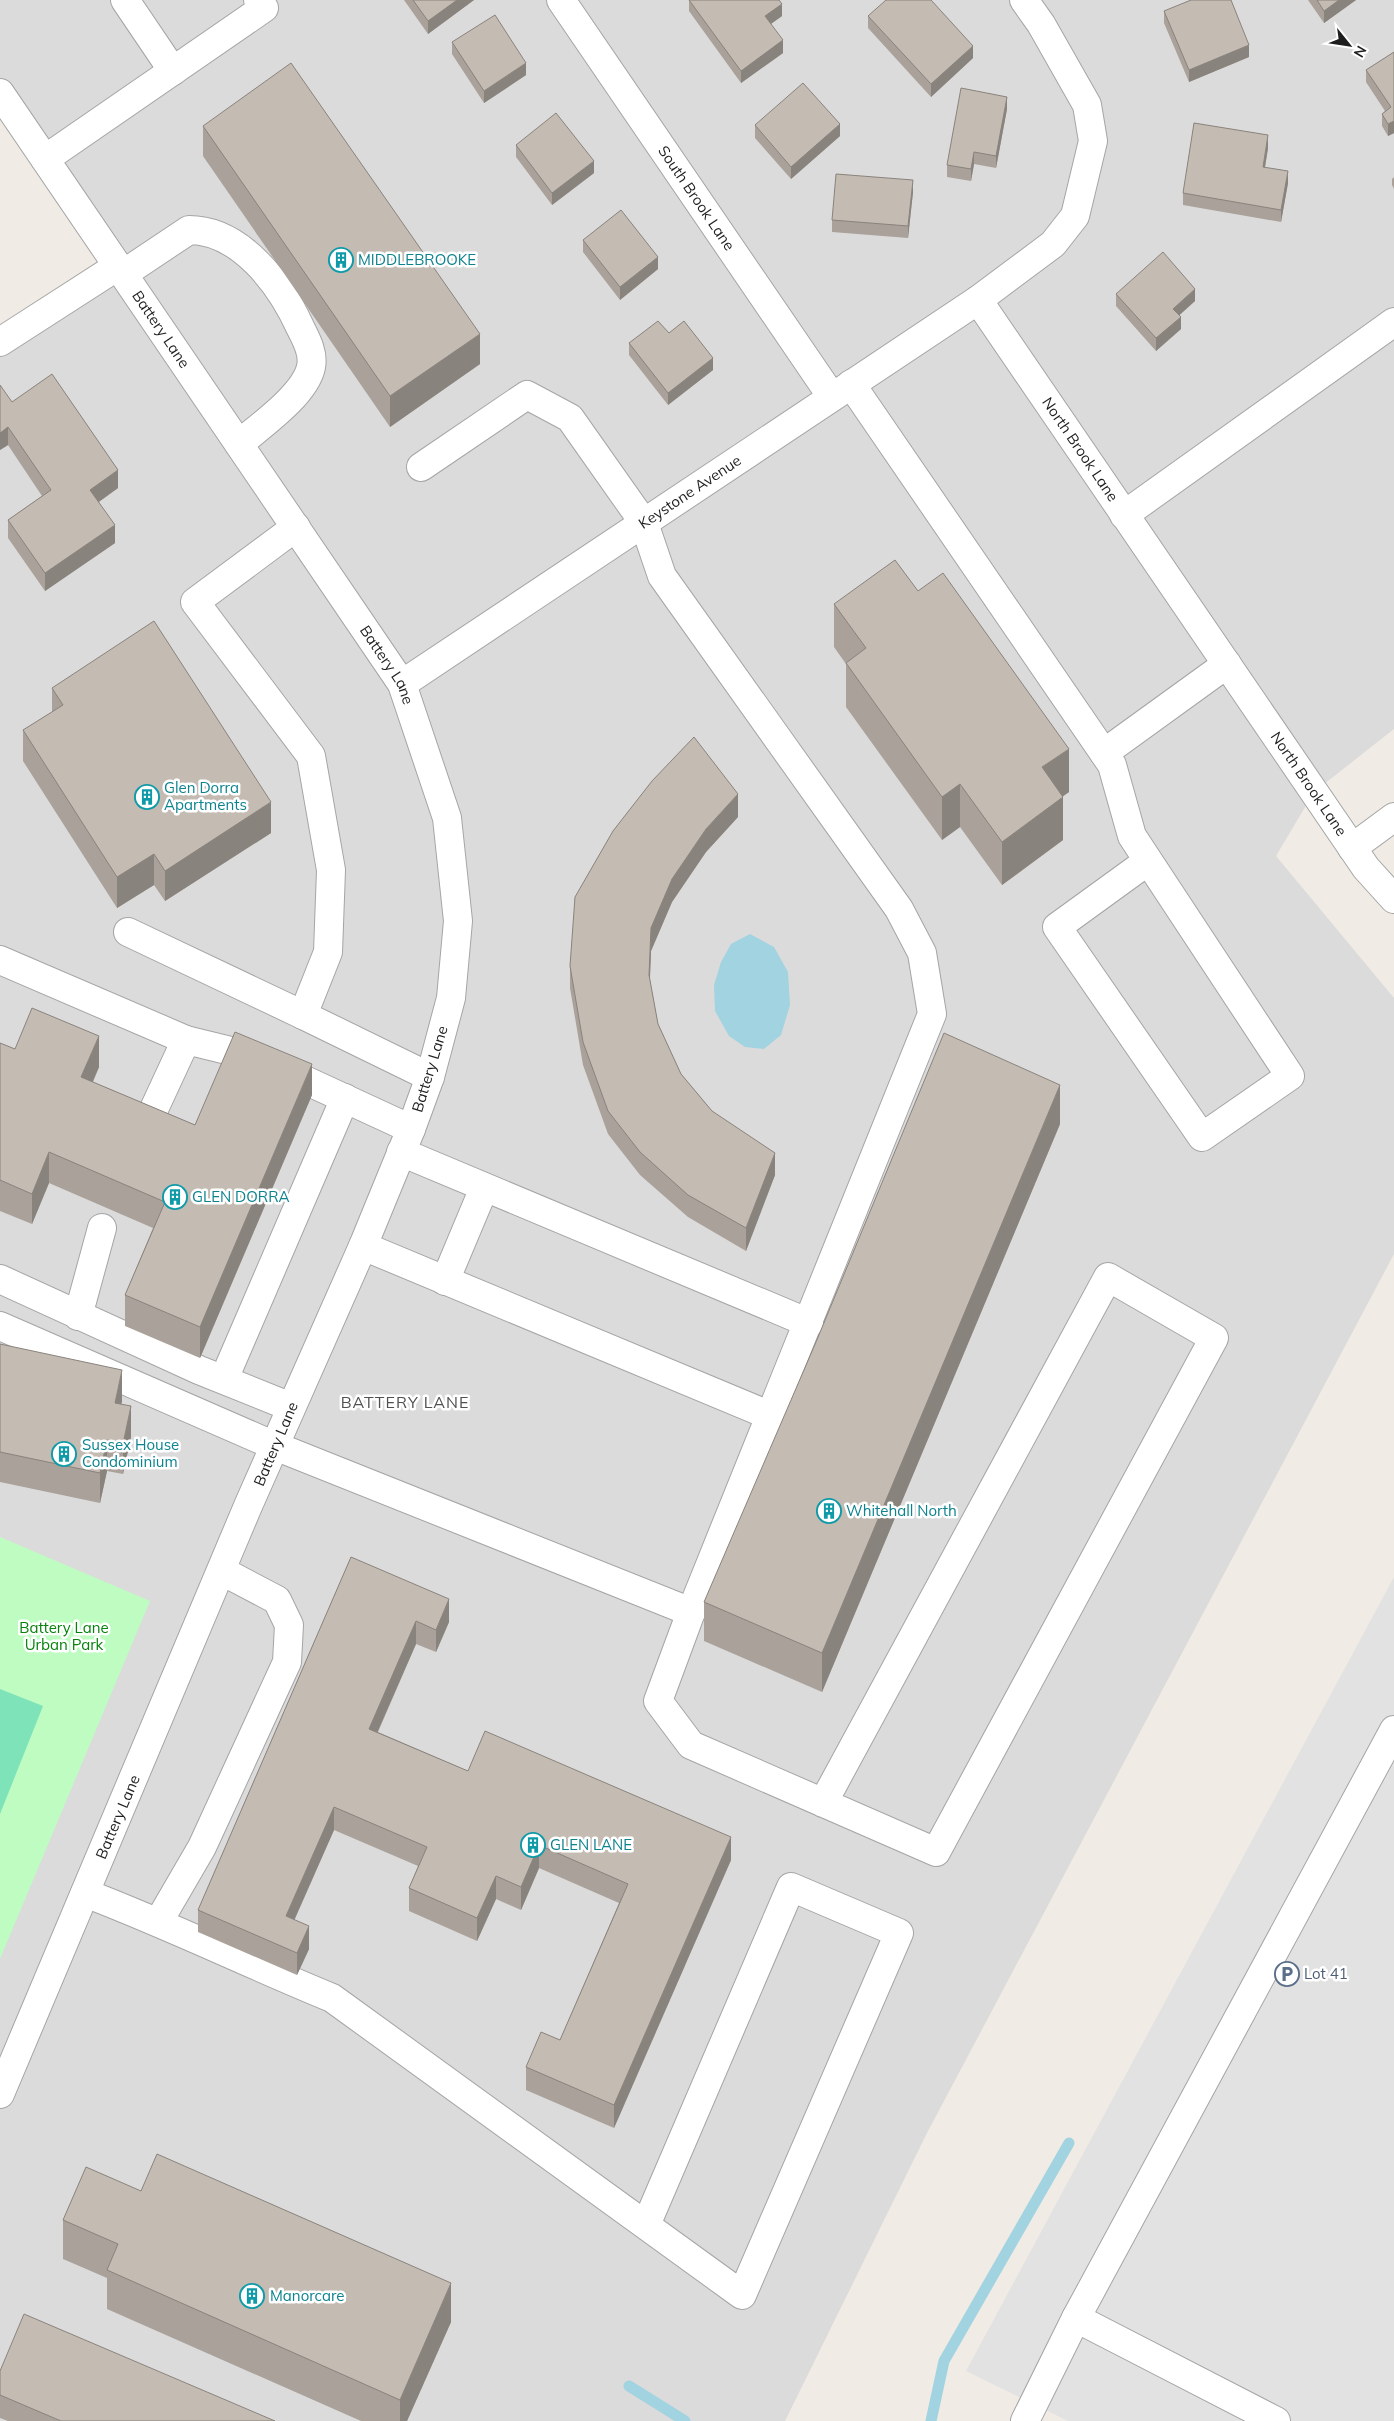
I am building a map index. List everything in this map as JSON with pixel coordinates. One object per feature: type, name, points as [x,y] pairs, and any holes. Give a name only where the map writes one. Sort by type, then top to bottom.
[{"type":"street","points":[[125,0],[173,71]]},
{"type":"street","points":[[45,159],[264,8],[258,0]]},
{"type":"street","name":"South Brook Lane","points":[[561,0],[841,391],[1104,753],[1112,765],[1132,836],[1290,1076],[1202,1137],[1057,927],[1148,861]]},
{"type":"street","points":[[978,300],[1053,244],[1075,216],[1093,140],[1087,105],[1041,24],[1024,0]]},
{"type":"street","name":"Battery Lane","points":[[0,93],[402,684],[447,818],[458,921],[451,998],[430,1077],[406,1141],[363,1246],[291,1407],[0,2094]]},
{"type":"street","points":[[0,342],[189,230],[201,230],[218,236],[240,248],[262,268],[292,308],[309,347],[311,367],[291,399],[239,444]]},
{"type":"street","name":"Keystone Avenue","points":[[402,684],[978,300]]},
{"type":"street","name":"North Brook Lane","points":[[978,300],[1352,848],[1366,868],[1394,899]]},
{"type":"street","points":[[1124,515],[1394,322]]},
{"type":"street","points":[[421,467],[526,395],[570,418],[644,523],[662,576],[899,909],[922,953],[932,1014],[691,1612],[658,1701],[691,1745],[823,1803],[936,1852],[1214,1338],[1108,1277],[823,1803]]},
{"type":"street","points":[[296,527],[196,602],[311,756],[331,870],[328,952],[303,1015]]},
{"type":"street","points":[[1104,753],[1227,664]]},
{"type":"street","points":[[1352,848],[1394,817]]},
{"type":"street","points":[[128,932],[430,1077]]},
{"type":"street","points":[[0,960],[186,1040],[255,1057],[345,1098],[406,1141],[484,1188],[809,1323]]},
{"type":"street","points":[[154,1109],[186,1040]]},
{"type":"street","points":[[224,1379],[345,1098]]},
{"type":"street","points":[[444,1281],[484,1188]]},
{"type":"street","points":[[78,1316],[102,1228]]},
{"type":"street","points":[[363,1246],[771,1416]]},
{"type":"street","points":[[0,1279],[78,1316],[291,1407]]},
{"type":"street","points":[[0,1326],[275,1446],[691,1612]]},
{"type":"street","points":[[159,1922],[202,1847],[287,1662],[289,1626],[277,1600],[222,1571]]},
{"type":"street","points":[[1025,2421],[1076,2318],[1386,1765],[1394,1730]]},
{"type":"street","points":[[85,1893],[159,1922],[332,1998],[646,2225],[742,2294],[899,1933],[791,1887],[646,2225]]},
{"type":"street","points":[[1076,2318],[1276,2421]]},
{"type":"shaded area","points":[[0,0],[1394,0],[1394,729],[1314,792],[1276,856],[1394,998],[1394,1254],[927,2133],[785,2421],[0,2421],[0,338],[110,254],[0,93]]},
{"type":"shaded area","name":"Lot 41","points":[[1394,1577],[1394,2421],[1068,2421],[966,2371]]},
{"type":"green space","name":"Battery Lane Urban Park","points":[[0,1537],[150,1601],[0,1959]]},
{"type":"green space","points":[[0,1689],[43,1706],[0,1814]]},
{"type":"water","points":[[750,934],[774,947],[788,972],[790,1005],[781,1035],[764,1049],[745,1047],[729,1036],[715,1011],[714,985],[721,962],[731,944]]},
{"type":"building","points":[[413,0],[457,0],[428,21]]},
{"type":"building","points":[[689,0],[779,0],[782,4],[765,16],[783,40],[741,71]]},
{"type":"building","points":[[886,0],[931,0],[973,46],[931,84],[868,16]]},
{"type":"building","points":[[1191,0],[1231,0],[1249,45],[1189,70],[1164,11]]},
{"type":"building","points":[[1317,0],[1339,0],[1324,11]]},
{"type":"building","points":[[495,15],[526,63],[484,91],[452,42]]},
{"type":"building","points":[[1394,52],[1394,121],[1388,124],[1382,114],[1391,107],[1366,70]]},
{"type":"building","name":"MIDDLEBROOKE","points":[[291,63],[480,334],[390,396],[203,126]]},
{"type":"building","points":[[803,83],[840,124],[791,167],[755,125]]},
{"type":"building","points":[[961,88],[1007,97],[996,156],[974,152],[971,169],[947,165]]},
{"type":"building","points":[[556,113],[594,161],[552,193],[516,145]]},
{"type":"building","points":[[1194,123],[1268,135],[1263,167],[1288,171],[1281,210],[1183,193]]},
{"type":"building","points":[[836,174],[913,180],[908,226],[832,220]]},
{"type":"building","points":[[621,210],[658,257],[620,287],[583,240]]},
{"type":"building","points":[[1163,252],[1195,289],[1173,309],[1181,317],[1156,338],[1116,294]]},
{"type":"building","points":[[658,321],[669,333],[684,321],[713,358],[668,393],[629,343]]},
{"type":"building","points":[[52,374],[118,470],[90,490],[115,525],[45,573],[8,520],[51,490],[8,427],[0,433],[0,385],[12,402]]},
{"type":"building","points":[[895,560],[918,591],[943,573],[1069,749],[1042,767],[1063,797],[1002,842],[960,784],[942,797],[846,663],[866,648],[834,604]]},
{"type":"building","name":"Glen Dorra Apartments","points":[[154,621],[271,802],[165,871],[154,854],[117,877],[23,730],[63,705],[52,688]]},
{"type":"building","points":[[694,737],[738,794],[706,829],[672,879],[651,928],[649,975],[658,1024],[681,1074],[712,1111],[775,1153],[746,1228],[688,1195],[640,1152],[608,1111],[583,1042],[570,966],[575,897],[613,831],[652,781]]},
{"type":"building","name":"GLEN DORRA","points":[[32,1008],[99,1036],[81,1077],[195,1125],[235,1032],[312,1064],[200,1327],[125,1295],[165,1202],[49,1152],[32,1194],[0,1180],[0,1043],[15,1049]]},
{"type":"building","name":"Whitehall North","points":[[944,1033],[1060,1085],[822,1653],[704,1602],[816,1342]]},
{"type":"building","name":"Sussex House Condominium","points":[[0,1344],[122,1370],[115,1403],[131,1406],[123,1444],[107,1440],[100,1473],[0,1452]]},
{"type":"building","name":"GLEN LANE","points":[[351,1557],[449,1599],[436,1630],[416,1621],[369,1729],[468,1771],[485,1731],[731,1837],[614,2105],[526,2067],[541,2032],[560,2040],[628,1884],[539,1845],[521,1887],[496,1876],[477,1918],[409,1888],[427,1847],[334,1807],[286,1916],[309,1926],[297,1953],[198,1910]]},
{"type":"building","name":"Manorcare","points":[[157,2154],[451,2283],[400,2400],[107,2270],[118,2244],[63,2220],[86,2167],[141,2191]]},
{"type":"building","points":[[24,2314],[275,2421],[61,2421],[0,2395],[0,2371]]},
{"type":"waterway","points":[[931,2421],[944,2361],[1069,2143]]},
{"type":"waterway","points":[[629,2386],[685,2421]]},
{"type":"place","name":"MIDDLEBROOKE","points":[[341,260]]},
{"type":"place","name":"Glen Dorra Apartments","points":[[147,797]]},
{"type":"place","name":"GLEN DORRA","points":[[175,1197]]},
{"type":"place","name":"Sussex House Condominium","points":[[64,1454]]},
{"type":"place","name":"Whitehall North","points":[[829,1511]]},
{"type":"place","name":"GLEN LANE","points":[[533,1845]]},
{"type":"place","name":"Lot 41","points":[[1287,1974]]},
{"type":"place","name":"Manorcare","points":[[252,2296]]},
{"type":"district","name":"BATTERY LANE","points":[[405,1402]]}]
